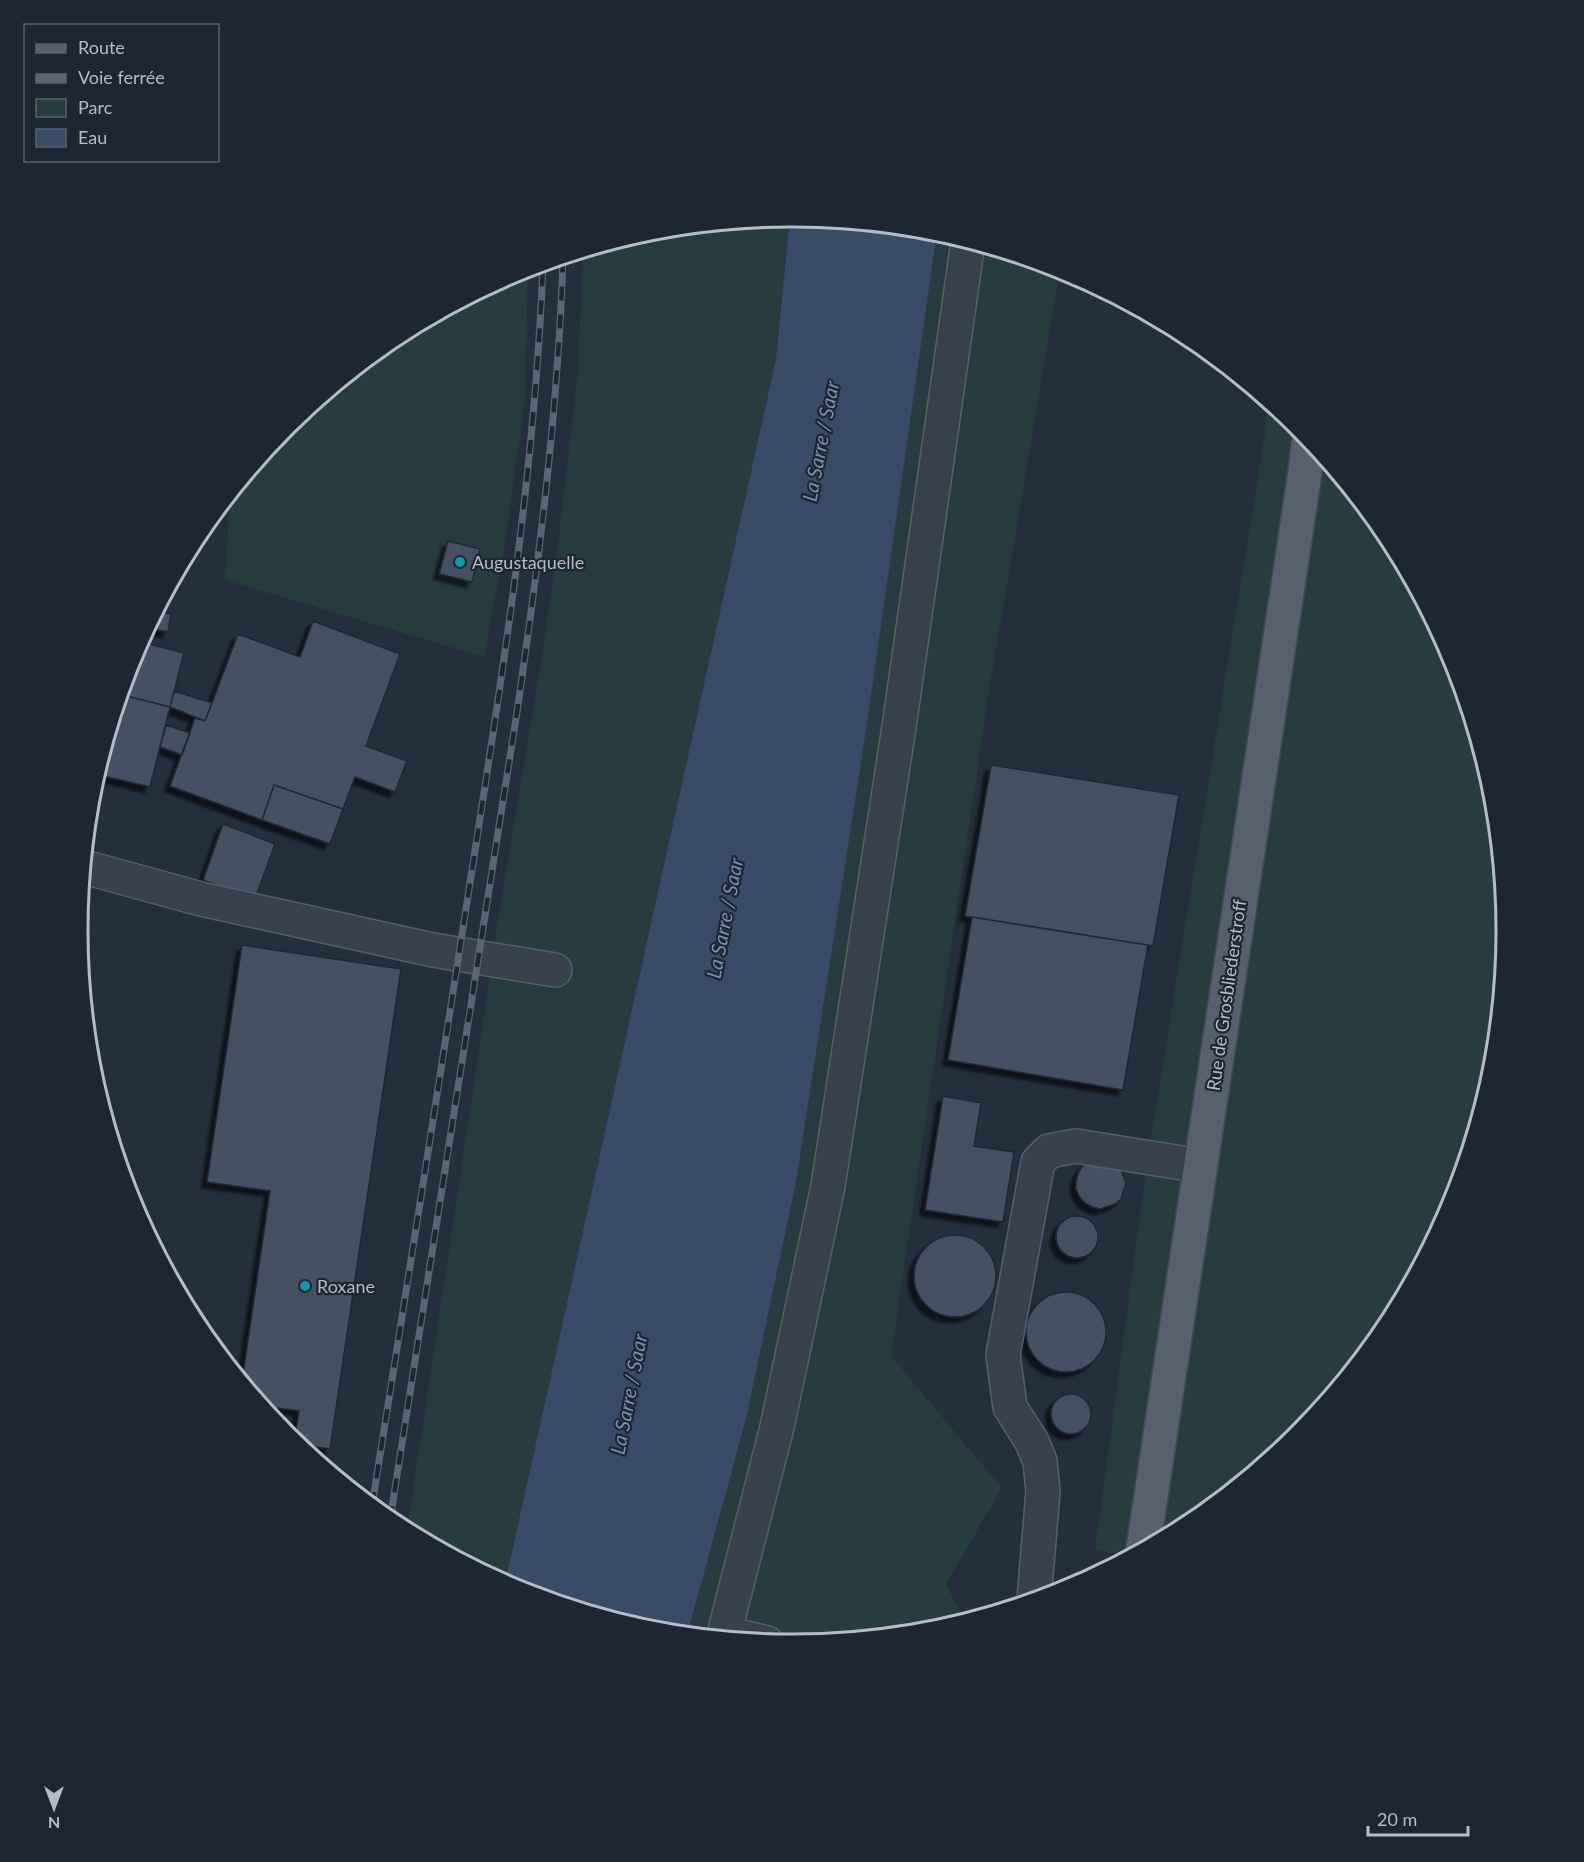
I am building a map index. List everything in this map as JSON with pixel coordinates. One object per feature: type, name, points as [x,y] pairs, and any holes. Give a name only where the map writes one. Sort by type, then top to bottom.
[{"type":"main road","name":"Rue de Grosbliederstroff","points":[[1144,1540],[1308,453]]},
{"type":"lane","points":[[725,1631],[777,1427],[828,1186],[899,727],[967,249]]},
{"type":"lane","points":[[92,869],[201,899],[433,950],[555,970]]},
{"type":"lane","points":[[1036,1590],[1043,1491],[1040,1461],[1032,1442],[1010,1407],[1003,1355],[1038,1162],[1049,1151],[1076,1146],[1201,1166]]},
{"type":"green space","points":[[789,227],[776,359],[507,1574],[440,1540],[409,1521],[498,922],[540,669],[559,536],[578,372],[583,260],[655,241],[746,229]]},
{"type":"green space","points":[[936,242],[974,251],[1058,280],[989,690],[891,1356],[1002,1488],[946,1584],[961,1614],[884,1628],[838,1633],[746,1633],[689,1626],[746,1419],[796,1182],[867,724]]},
{"type":"green space","points":[[528,279],[525,398],[506,538],[484,657],[225,580],[229,510],[263,467],[295,434],[328,402],[401,346],[481,300]]},
{"type":"green space","points":[[1266,412],[1321,467],[1350,503],[1377,540],[1401,579],[1442,662],[1472,749],[1489,839],[1496,931],[1489,1023],[1472,1113],[1442,1200],[1423,1242],[1377,1322],[1321,1395],[1256,1460],[1183,1516],[1117,1555],[1095,1550],[1148,1156],[1265,433]]},
{"type":"water","name":"La Sarre / Saar","points":[[789,227],[838,229],[936,242],[867,724],[796,1182],[746,1419],[689,1626],[610,1611],[507,1574],[776,359]]},
{"type":"building","name":"Augustaquelle","points":[[448,541],[480,549],[472,582],[439,574]]},
{"type":"building","points":[[165,613],[171,614],[168,632],[157,630]]},
{"type":"building","points":[[313,621],[400,654],[366,746],[407,761],[395,792],[355,777],[343,809],[274,785],[262,820],[170,786],[195,718],[205,721],[238,634],[300,657]]},
{"type":"building","points":[[150,644],[184,653],[170,707],[129,697]]},
{"type":"building","points":[[174,691],[212,703],[205,721],[170,707]]},
{"type":"building","points":[[129,697],[170,707],[150,787],[106,777],[112,749]]},
{"type":"building","points":[[166,725],[190,733],[182,755],[160,747]]},
{"type":"building","points":[[991,765],[1179,795],[1153,946],[965,916]]},
{"type":"building","points":[[274,785],[343,809],[330,844],[262,820]]},
{"type":"building","points":[[223,824],[275,844],[255,899],[203,880]]},
{"type":"building","points":[[972,917],[1148,945],[1123,1090],[948,1060]]},
{"type":"building","name":"Roxane","points":[[242,945],[401,969],[330,1449],[314,1447],[296,1429],[299,1411],[275,1408],[244,1371],[270,1191],[207,1182]]},
{"type":"building","points":[[943,1096],[981,1103],[974,1146],[1014,1152],[1003,1222],[925,1210]]},
{"type":"building","points":[[1090,1161],[1120,1167],[1126,1183],[1121,1199],[1115,1204],[1100,1209],[1085,1203],[1079,1196],[1076,1189],[1078,1173]]},
{"type":"building","points":[[1077,1216],[1092,1222],[1098,1237],[1092,1252],[1077,1258],[1062,1252],[1056,1237],[1062,1222]]},
{"type":"building","points":[[947,1235],[963,1235],[978,1242],[989,1253],[996,1268],[993,1292],[984,1305],[963,1317],[947,1317],[932,1310],[921,1299],[914,1284],[914,1268],[921,1253],[932,1242]]},
{"type":"building","points":[[1058,1292],[1074,1292],[1095,1303],[1106,1324],[1106,1340],[1095,1361],[1074,1372],[1058,1372],[1044,1366],[1032,1354],[1026,1340],[1026,1324],[1032,1310],[1044,1298]]},
{"type":"building","points":[[1071,1394],[1079,1395],[1085,1400],[1090,1406],[1090,1422],[1085,1428],[1079,1433],[1071,1434],[1063,1433],[1057,1428],[1052,1422],[1051,1414],[1052,1406],[1057,1400],[1063,1395]]},
{"type":"railway","points":[[392,1509],[525,655],[552,429],[563,266]]},
{"type":"railway","points":[[374,1496],[516,575],[533,420],[543,274]]},
{"type":"place","name":"Augustaquelle","points":[[460,562]]},
{"type":"place","name":"Roxane","points":[[305,1286]]}]
